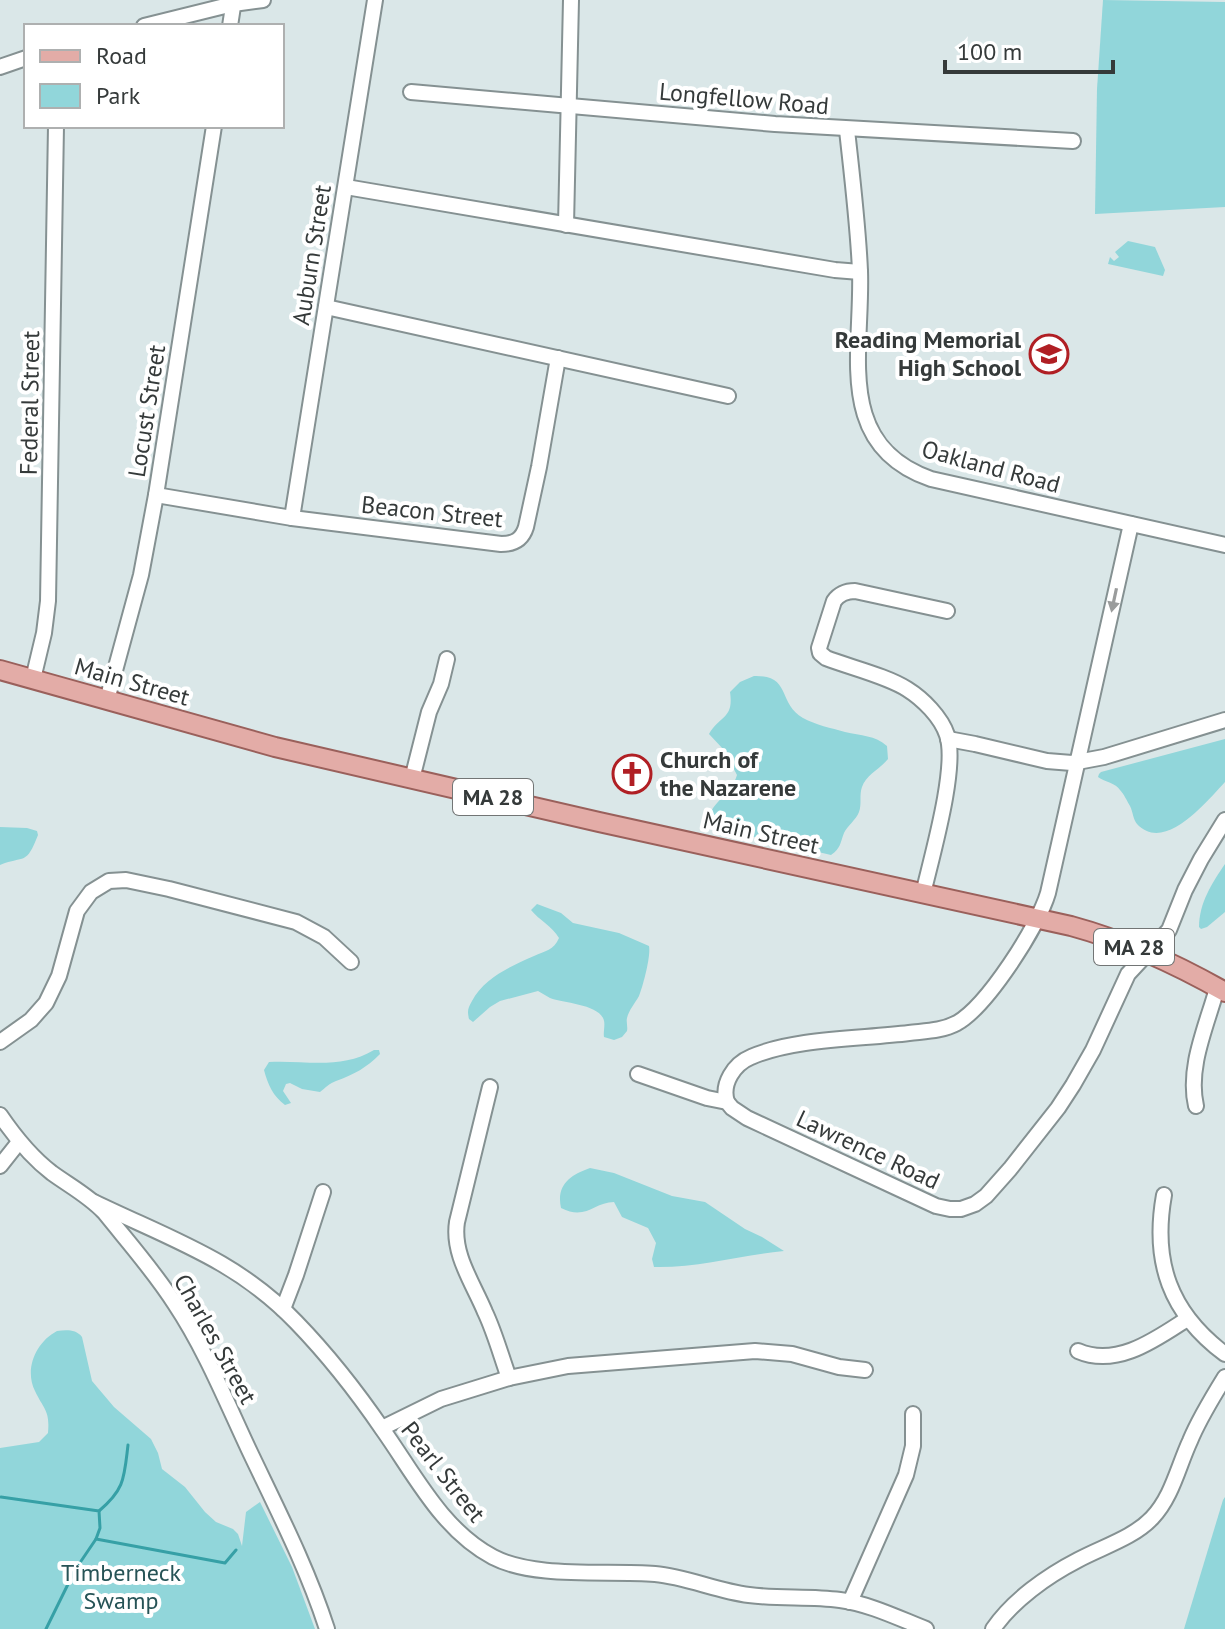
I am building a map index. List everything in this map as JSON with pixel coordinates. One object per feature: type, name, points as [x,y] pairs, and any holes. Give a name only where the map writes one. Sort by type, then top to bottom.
[{"type":"main road","name":"Main Street","points":[[0,670],[275,747],[1093,932],[1148,952],[1221,990]]},
{"type":"street","points":[[152,24],[234,2],[263,0]]},
{"type":"street","name":"Auburn Street","points":[[292,518],[375,0]]},
{"type":"street","points":[[566,225],[571,0]]},
{"type":"street","points":[[230,24],[234,2]]},
{"type":"street","points":[[0,67],[24,59]]},
{"type":"street","name":"Longfellow Road","points":[[411,92],[847,130],[1073,141]]},
{"type":"street","name":"Federal Street","points":[[33,679],[48,601],[56,128]]},
{"type":"street","name":"Locust Street","points":[[107,700],[135,599],[156,495],[214,128]]},
{"type":"street","name":"Oakland Road","points":[[847,130],[860,272],[860,399],[874,435],[892,457],[908,469],[931,479],[1225,545]]},
{"type":"street","points":[[346,187],[860,272]]},
{"type":"street","points":[[326,307],[728,396]]},
{"type":"street","name":"Beacon Street","points":[[156,495],[292,518],[501,544],[518,540],[526,527],[558,358]]},
{"type":"street","points":[[727,1102],[725,1088],[733,1070],[743,1061],[765,1052],[822,1041],[935,1030],[960,1021],[986,996],[1037,919],[1048,893],[1131,524]]},
{"type":"street","points":[[923,894],[949,773],[948,739],[944,729],[909,690],[826,658],[819,648],[833,604],[840,594],[846,592],[855,591],[947,611]]},
{"type":"street","points":[[412,779],[429,712],[447,659]]},
{"type":"street","points":[[948,739],[1047,761],[1079,762],[1225,720]]},
{"type":"street","name":"Lawrence Road","points":[[638,1074],[727,1102],[747,1118],[906,1194],[946,1209],[968,1207],[991,1191],[1065,1098],[1093,1050],[1128,974],[1169,930],[1195,869],[1225,820]]},
{"type":"street","points":[[0,1042],[31,1020],[46,1003],[59,976],[77,911],[91,892],[109,881],[126,880],[169,889],[296,922],[324,937],[351,962]]},
{"type":"street","points":[[1196,1106],[1193,1088],[1195,1069],[1221,990]]},
{"type":"street","points":[[490,1087],[456,1236],[459,1253],[487,1315],[509,1378]]},
{"type":"street","name":"Charles Street","points":[[0,1115],[19,1142],[49,1170],[94,1202],[157,1279],[186,1321],[292,1541],[327,1629]]},
{"type":"street","points":[[0,1143],[19,1142]]},
{"type":"street","points":[[0,1166],[19,1142]]},
{"type":"street","points":[[283,1309],[323,1192]]},
{"type":"street","points":[[1164,1195],[1160,1220],[1162,1258],[1170,1287],[1187,1319],[1225,1354]]},
{"type":"street","name":"Pearl Street","points":[[94,1202],[216,1259],[283,1309],[327,1357],[450,1523],[474,1545],[504,1562],[551,1570],[667,1576],[752,1596],[850,1602],[878,1609],[926,1629]]},
{"type":"street","points":[[1078,1351],[1104,1357],[1130,1351],[1187,1319]]},
{"type":"street","points":[[382,1428],[441,1399],[509,1378],[568,1366],[755,1351],[792,1354],[839,1367],[865,1370]]},
{"type":"street","points":[[993,1629],[1015,1604],[1050,1578],[1132,1533],[1153,1517],[1166,1499],[1194,1431],[1225,1377]]},
{"type":"street","points":[[850,1602],[906,1475],[913,1446],[913,1414]]},
{"type":"green space","points":[[1103,0],[1225,2],[1225,207],[1095,214],[1097,89]]},
{"type":"green space","points":[[1128,241],[1155,247],[1165,270],[1163,276],[1108,264],[1110,257],[1114,261],[1119,257],[1115,252]]},
{"type":"green space","points":[[754,676],[774,680],[795,712],[803,718],[829,728],[873,738],[887,746],[888,759],[864,783],[859,812],[831,855],[720,829],[707,823],[712,810],[737,775],[724,750],[709,734],[728,712],[730,692],[740,682]]},
{"type":"green space","points":[[1225,739],[1225,782],[1185,821],[1160,833],[1148,832],[1137,824],[1118,788],[1098,777],[1101,772]]},
{"type":"green space","points":[[0,827],[37,831],[31,851],[20,859],[0,865]]},
{"type":"green space","points":[[1225,864],[1225,912],[1201,929],[1204,902]]},
{"type":"green space","points":[[537,904],[561,913],[573,923],[619,933],[649,946],[643,985],[628,1015],[627,1031],[622,1037],[614,1040],[604,1037],[604,1020],[594,1010],[550,998],[538,991],[500,1001],[473,1022],[469,1019],[470,1006],[484,986],[516,964],[549,950],[557,942],[559,938],[556,934],[531,910]]},
{"type":"green space","points":[[379,1050],[380,1054],[370,1063],[320,1092],[286,1084],[283,1091],[291,1103],[285,1105],[272,1090],[264,1070],[269,1062],[336,1062]]},
{"type":"green space","points":[[590,1168],[614,1173],[672,1196],[705,1202],[784,1251],[654,1267],[652,1259],[656,1243],[648,1228],[622,1217],[614,1202],[577,1213],[561,1208],[561,1193],[566,1182]]},
{"type":"green space","name":"Timberneck Swamp","points":[[57,1331],[80,1334],[92,1381],[114,1407],[151,1439],[162,1469],[185,1487],[216,1522],[233,1529],[242,1546],[246,1512],[260,1502],[292,1567],[315,1629],[0,1629],[0,1448],[39,1442],[48,1433],[47,1415],[35,1391],[31,1374],[38,1349]]},
{"type":"green space","points":[[1225,1497],[1225,1629],[1184,1629],[1223,1500]]},
{"type":"waterway","points":[[99,1511],[119,1489],[128,1445]]},
{"type":"waterway","points":[[1,1497],[99,1511],[100,1528],[96,1539]]},
{"type":"waterway","points":[[46,1629],[75,1570],[96,1539],[225,1563],[236,1550]]},
{"type":"place","name":"Reading Memorial High School","points":[[1049,354]]},
{"type":"place","name":"Church of the Nazarene","points":[[632,774]]}]
